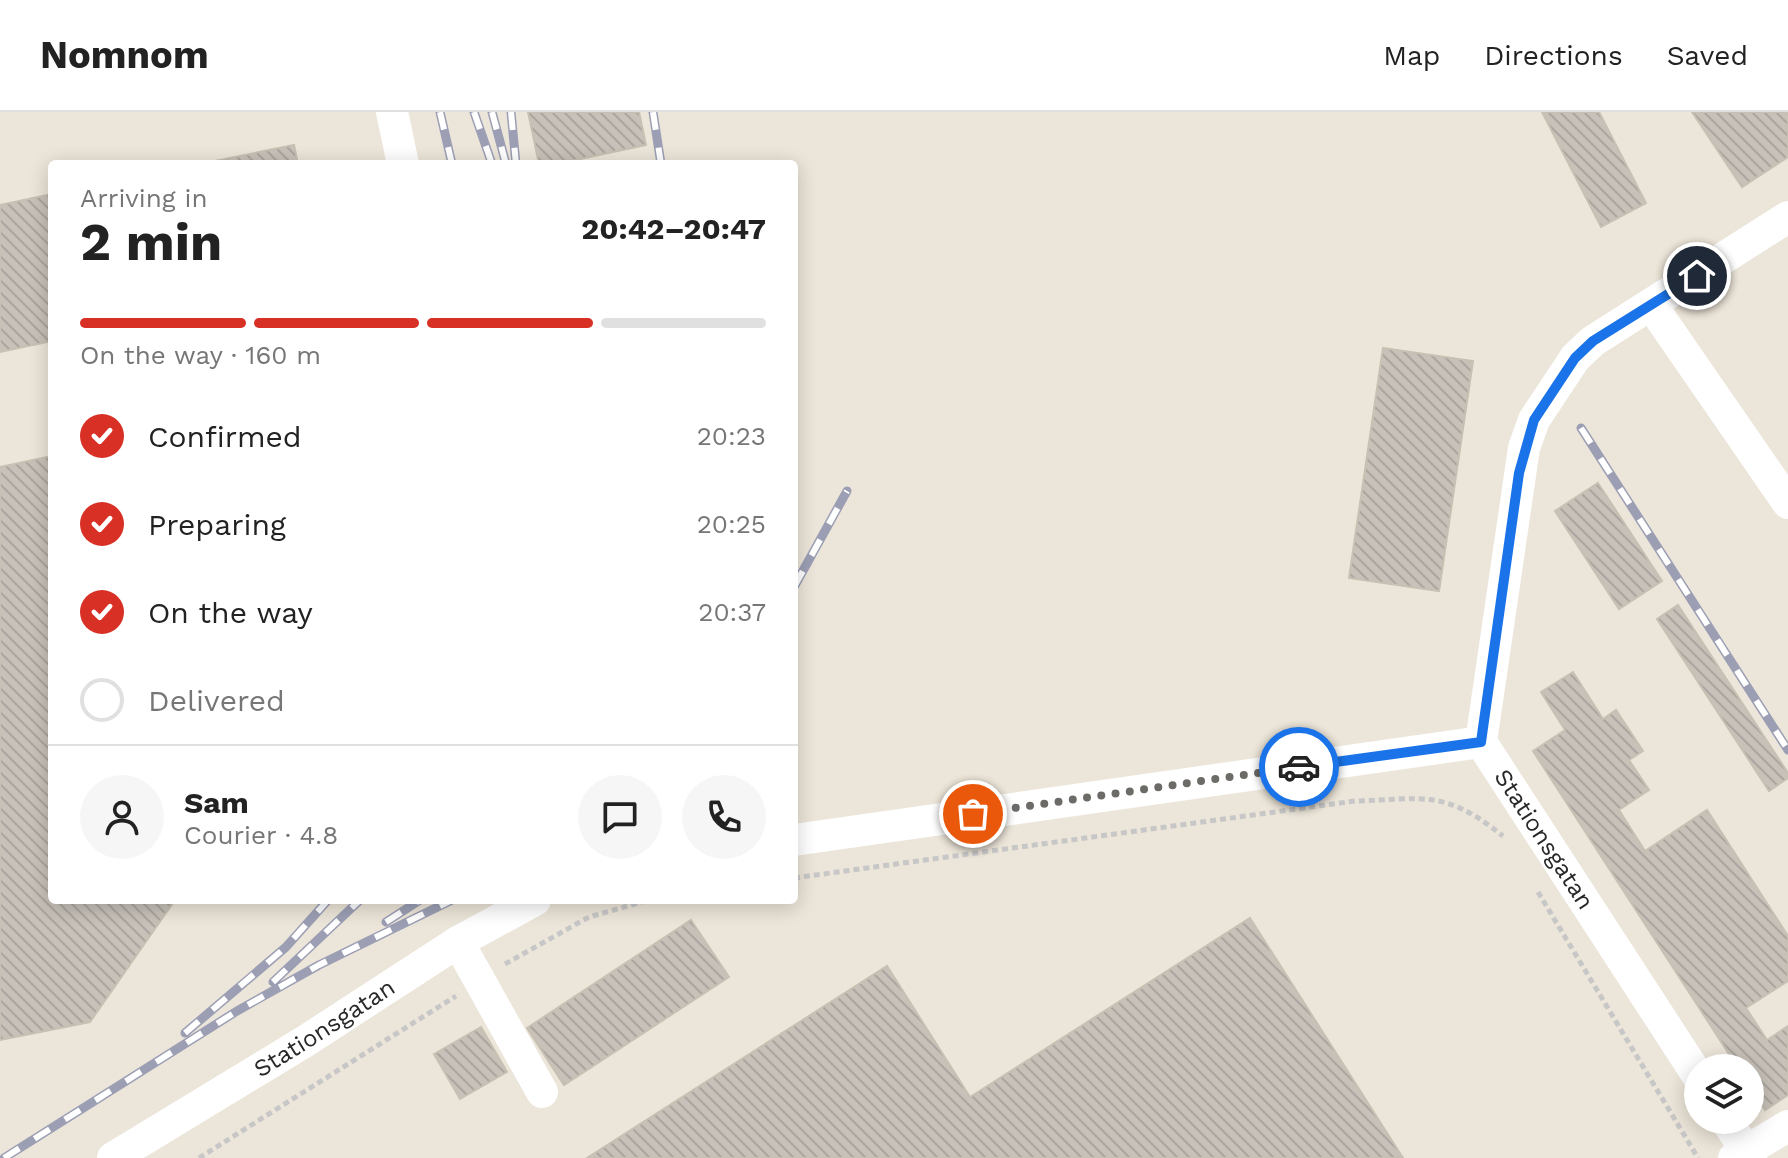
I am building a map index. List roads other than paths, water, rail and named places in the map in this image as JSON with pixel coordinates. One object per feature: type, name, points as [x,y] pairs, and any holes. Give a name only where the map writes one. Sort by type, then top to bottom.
[{"type":"street","points":[[392,112],[402,160]]},
{"type":"street","points":[[1481,742],[1519,473],[1534,420],[1575,358],[1593,341],[1788,217]]},
{"type":"street","points":[[1652,306],[1788,503]]},
{"type":"street","name":"Stationsgatan","points":[[798,839],[1481,742],[1684,1054]]},
{"type":"street","name":"Stationsgatan","points":[[113,1158],[304,1042],[458,942],[528,904]]},
{"type":"street","points":[[458,942],[542,1092]]},
{"type":"street","points":[[1733,1134],[1744,1156],[1788,1126]]},
{"type":"railway","points":[[440,112],[451,160]]},
{"type":"railway","points":[[474,112],[491,160]]},
{"type":"railway","points":[[492,112],[505,160]]},
{"type":"railway","points":[[511,112],[516,160]]},
{"type":"railway","points":[[653,112],[660,160]]},
{"type":"railway","points":[[1581,428],[1788,750]]},
{"type":"railway","points":[[798,580],[847,491]]},
{"type":"railway","points":[[185,1033],[286,947],[324,904]]},
{"type":"railway","points":[[273,982],[356,904]]},
{"type":"railway","points":[[386,922],[414,904]]},
{"type":"railway","points":[[4,1158],[237,1011],[319,965],[444,904]]}]
